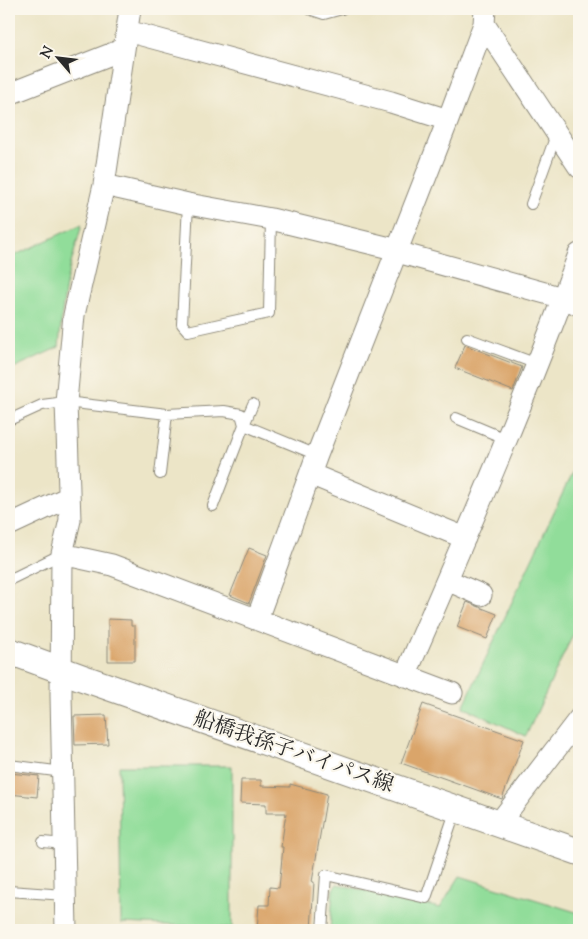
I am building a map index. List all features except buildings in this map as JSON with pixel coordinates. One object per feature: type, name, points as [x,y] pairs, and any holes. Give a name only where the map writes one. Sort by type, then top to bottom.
[{"type":"street","points":[[66,930],[66,895],[54,843],[63,772],[61,670],[62,554],[70,520],[66,402],[74,315],[104,185],[130,9]]},
{"type":"street","points":[[257,619],[314,464],[448,120],[485,17]]},
{"type":"street","points":[[485,17],[557,134],[577,158]]},
{"type":"street","points":[[9,94],[126,40],[391,102],[448,120]]},
{"type":"street","points":[[104,185],[188,204],[271,219],[390,248],[397,252],[571,301]]},
{"type":"street","points":[[405,676],[537,364],[571,301],[579,254]]},
{"type":"street","points":[[314,464],[464,538]]},
{"type":"street","points":[[9,525],[69,497]]},
{"type":"street","points":[[62,554],[112,565],[452,693]]},
{"type":"street","points":[[447,580],[480,595]]},
{"type":"street","name":"船橋我孫子バイパス線","points":[[9,651],[579,852]]},
{"type":"street","points":[[499,823],[579,719]]},
{"type":"lane","points":[[309,9],[324,14],[342,9]]},
{"type":"lane","points":[[531,204],[557,134]]},
{"type":"lane","points":[[188,204],[182,324],[188,331],[269,313],[271,219]]},
{"type":"lane","points":[[467,338],[537,364]]},
{"type":"lane","points":[[9,420],[42,405],[66,402],[167,414],[224,411],[242,414],[244,425]]},
{"type":"lane","points":[[212,506],[253,404]]},
{"type":"lane","points":[[160,474],[167,414]]},
{"type":"lane","points":[[456,418],[506,439]]},
{"type":"lane","points":[[244,425],[314,464]]},
{"type":"lane","points":[[9,580],[62,554]]},
{"type":"lane","points":[[9,765],[63,772]]},
{"type":"lane","points":[[322,930],[326,875],[426,898],[456,808]]},
{"type":"lane","points":[[9,891],[66,895]]},
{"type":"green space","points":[[82,224],[67,278],[59,347],[9,370],[9,258]]},
{"type":"green space","points":[[579,458],[579,621],[526,736],[463,707]]},
{"type":"green space","points":[[119,766],[232,766],[232,928],[121,923]]},
{"type":"green space","points":[[460,876],[579,913],[579,930],[330,930],[333,889],[337,884],[440,908]]}]
